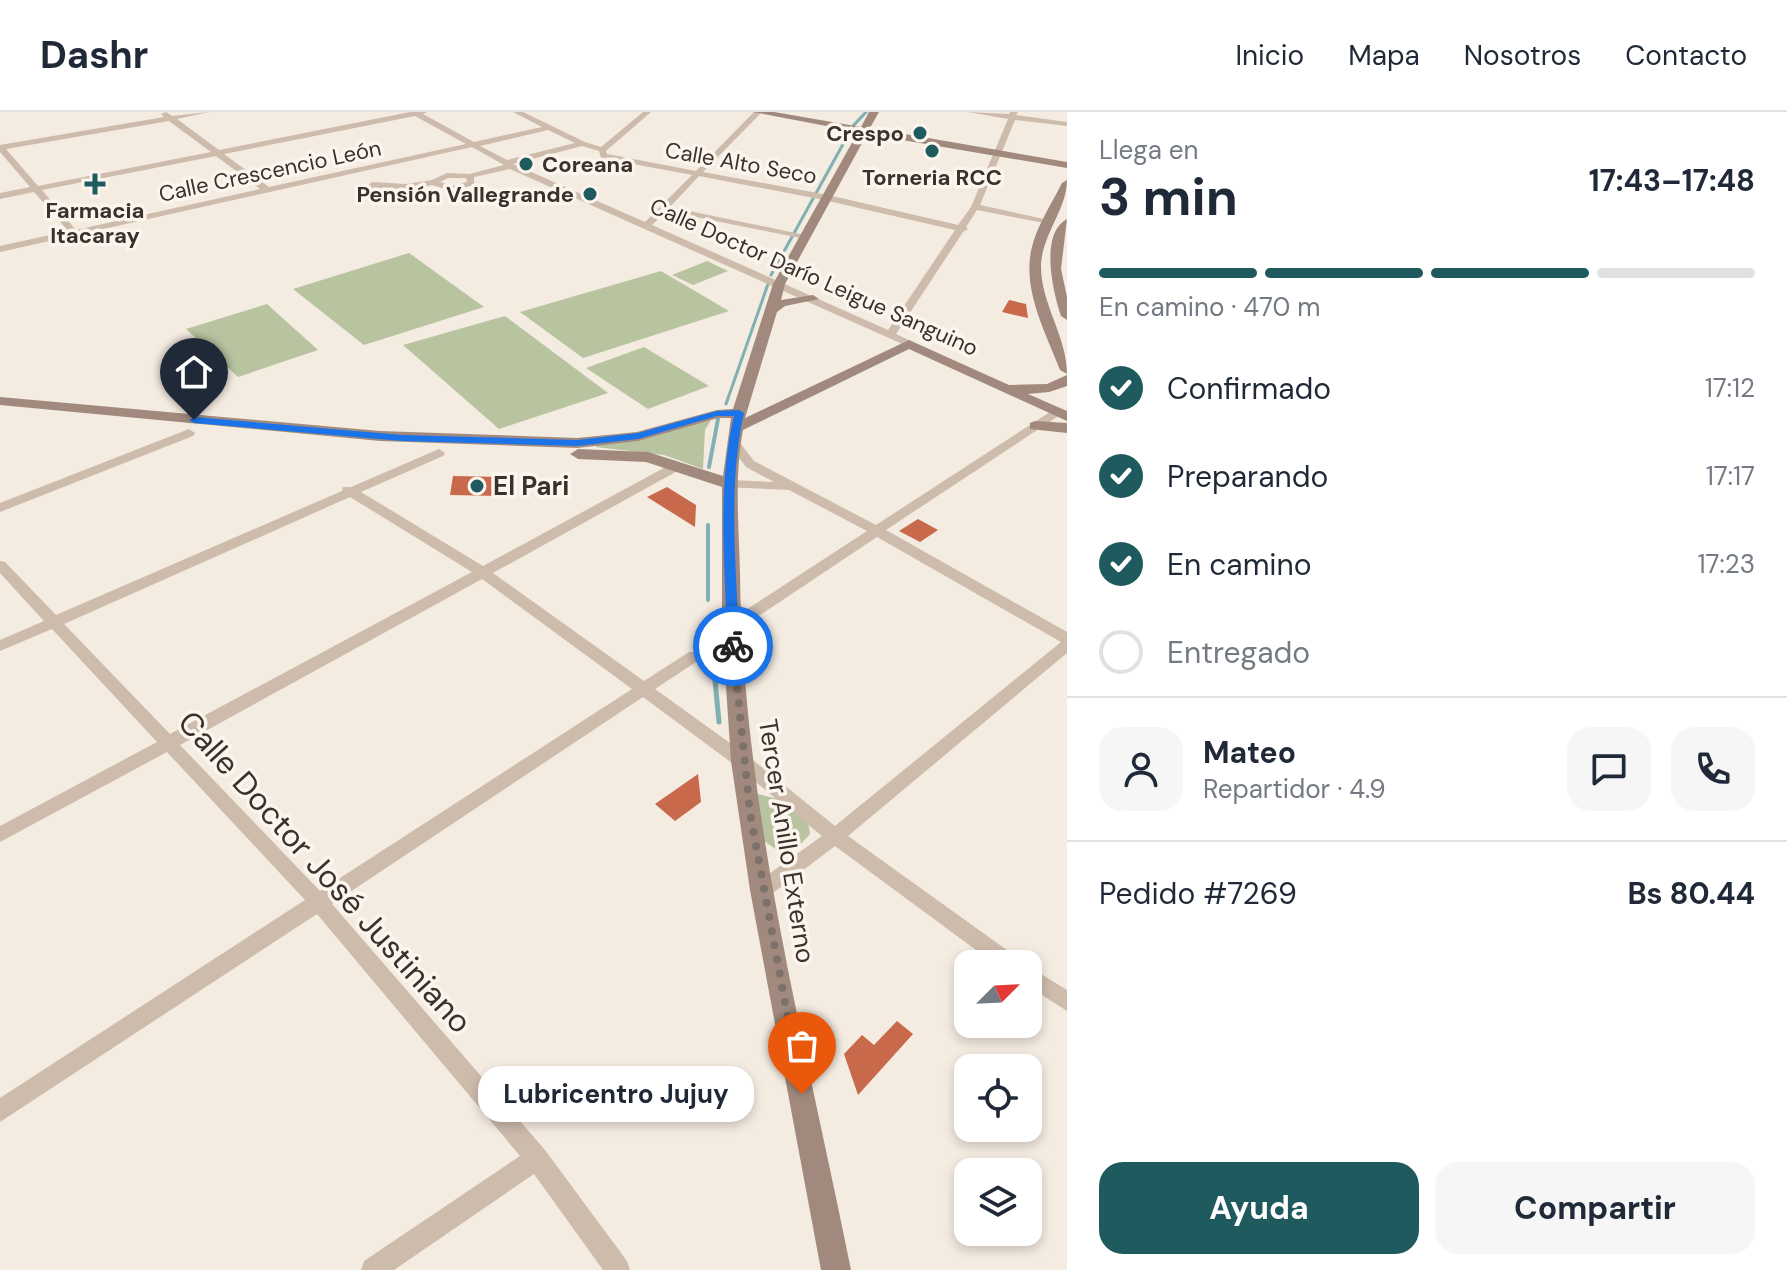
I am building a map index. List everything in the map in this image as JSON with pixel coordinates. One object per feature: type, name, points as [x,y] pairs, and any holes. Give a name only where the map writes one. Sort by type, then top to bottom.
[{"type":"street","points":[[162,112],[267,190]]},
{"type":"street","points":[[0,148],[205,112]]},
{"type":"street","name":"Calle Alto Seco","points":[[517,112],[582,144],[602,150],[604,156],[810,194],[963,229]]},
{"type":"street","points":[[602,150],[647,112]]},
{"type":"street","points":[[646,226],[758,112],[1067,165]]},
{"type":"street","name":"Tercer Anillo Externo","points":[[836,1270],[762,890],[742,761],[731,627],[730,484],[736,427],[769,311],[771,280],[826,198],[860,130],[874,112]]},
{"type":"street","points":[[972,112],[1013,114],[1067,124]]},
{"type":"street","points":[[0,196],[419,113]]},
{"type":"street","name":"Calle Doctor Darío Leigue Sanguino","points":[[419,113],[508,164],[771,280],[1062,414]]},
{"type":"street","points":[[890,335],[963,229],[1013,114]]},
{"type":"street","name":"Calle Crescencio León","points":[[0,249],[549,128]]},
{"type":"street","points":[[406,187],[434,182],[457,188],[471,183],[469,176],[582,144]]},
{"type":"street","points":[[0,148],[73,232]]},
{"type":"street","points":[[1067,183],[1037,248],[1036,283],[1067,370]]},
{"type":"street","points":[[975,207],[1049,221]]},
{"type":"street","points":[[664,208],[802,235]]},
{"type":"street","points":[[1067,224],[1055,252],[1067,316]]},
{"type":"street","points":[[1036,283],[1063,296]]},
{"type":"street","points":[[769,311],[791,301],[813,299]]},
{"type":"street","points":[[0,401],[380,436],[563,443],[638,436],[698,417],[736,427],[909,344]]},
{"type":"street","points":[[1004,387],[1044,389],[1057,387],[1067,379]]},
{"type":"street","points":[[0,414],[439,453],[635,456],[730,484],[792,486]]},
{"type":"street","points":[[731,627],[1035,426],[1062,414]]},
{"type":"street","points":[[1035,426],[1067,428]]},
{"type":"street","points":[[736,427],[750,464],[879,532],[1067,642],[835,836],[762,890]]},
{"type":"street","points":[[0,508],[189,433]]},
{"type":"street","points":[[0,646],[348,490],[439,453]]},
{"type":"street","points":[[0,835],[677,466]]},
{"type":"street","points":[[348,490],[481,571],[644,688],[835,836],[992,950]]},
{"type":"street","name":"Calle Doctor José Justiniano","points":[[0,565],[319,902],[537,1158],[618,1270]]},
{"type":"street","points":[[0,1111],[694,656]]},
{"type":"street","points":[[1042,985],[1067,1002]]},
{"type":"street","points":[[373,1270],[537,1158]]},
{"type":"green space","points":[[409,253],[484,307],[364,345],[293,289]]},
{"type":"green space","points":[[707,261],[728,271],[693,285],[672,275]]},
{"type":"green space","points":[[661,271],[729,311],[583,358],[520,312]]},
{"type":"green space","points":[[267,304],[318,350],[238,377],[186,329]]},
{"type":"green space","points":[[505,316],[608,393],[499,429],[403,345]]},
{"type":"green space","points":[[644,347],[709,386],[648,409],[586,368]]},
{"type":"green space","points":[[711,420],[705,430],[703,469],[664,455],[596,447],[596,445]]},
{"type":"green space","points":[[757,794],[779,799],[808,822],[810,834],[797,848],[781,853],[764,841]]},
{"type":"building","points":[[1009,300],[1026,304],[1028,318],[1002,312]]},
{"type":"building","name":"El Pari","points":[[453,476],[503,477],[501,496],[450,495]]},
{"type":"building","points":[[667,487],[696,505],[695,527],[647,497]]},
{"type":"building","points":[[918,519],[938,530],[920,542],[899,531]]},
{"type":"building","points":[[698,774],[701,802],[675,821],[655,804]]},
{"type":"building","points":[[897,1021],[913,1034],[858,1095],[844,1054],[862,1035],[874,1045]]},
{"type":"waterway","points":[[771,275],[853,126],[866,112]]},
{"type":"waterway","points":[[726,404],[768,284]]},
{"type":"waterway","points":[[709,467],[718,419]]},
{"type":"waterway","points":[[708,525],[708,600]]},
{"type":"waterway","points":[[710,619],[711,628]]},
{"type":"waterway","points":[[711,639],[719,722]]},
{"type":"way so far","points":[[733,646],[742,761],[750,813],[802,1094]]},
{"type":"place","name":"Crespo","points":[[920,133]]},
{"type":"place","name":"Torneria RCC","points":[[932,151]]},
{"type":"place","name":"Coreana","points":[[526,164]]},
{"type":"place","name":"Farmacia Itacaray","points":[[95,184]]},
{"type":"place","name":"Pensión Vallegrande","points":[[590,194]]},
{"type":"place","name":"El Pari","points":[[477,486]]},
{"type":"place","name":"Lubricentro Jujuy","points":[[802,1094]]},
{"type":"route","points":[[194,420],[402,438],[577,443],[638,436],[698,417],[739,413],[730,484],[733,646]]}]
